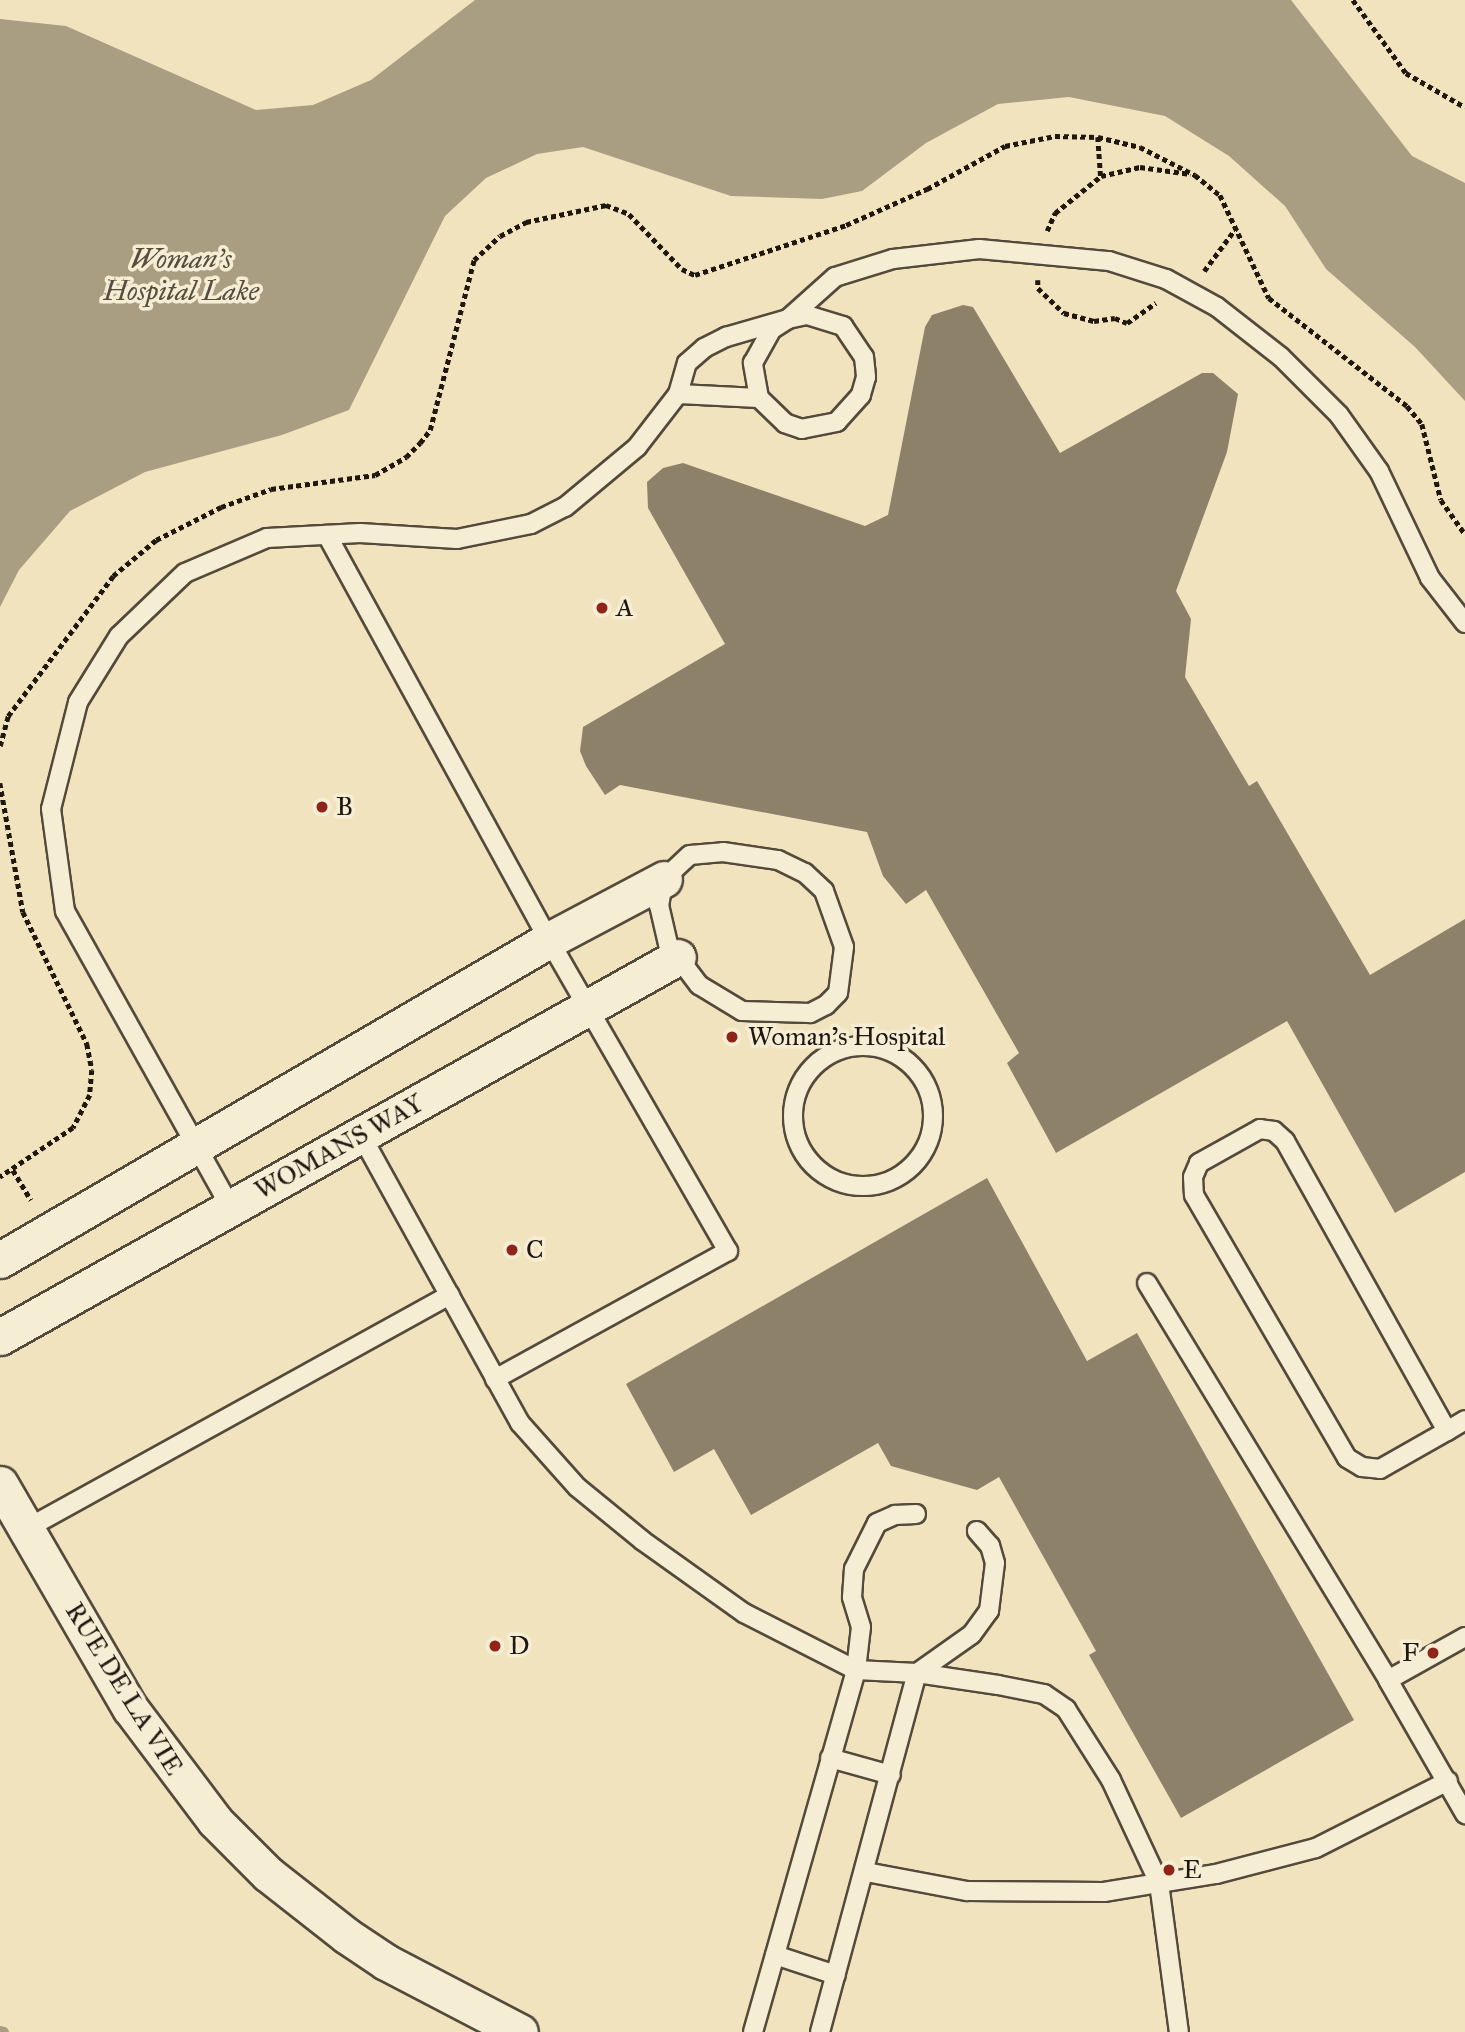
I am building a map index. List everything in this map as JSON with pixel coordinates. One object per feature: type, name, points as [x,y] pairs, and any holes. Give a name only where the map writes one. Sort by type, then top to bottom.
[{"type":"street","points":[[0,1260],[549,940],[664,879]]},
{"type":"street","name":"WOMANS WAY","points":[[0,1337],[678,957]]},
{"type":"street","name":"RUE DE LA VIE","points":[[0,1483],[148,1735],[176,1776],[243,1850],[315,1913],[386,1962],[520,2032]]},
{"type":"lane","points":[[232,1208],[65,911],[51,809],[78,702],[119,636],[186,573],[267,538],[327,535],[457,539],[531,524],[565,507],[637,447],[678,394],[687,363],[704,348],[788,319],[826,317],[857,340],[866,377],[861,395],[837,422],[811,428],[785,423],[759,398],[753,363],[760,344],[788,319],[835,277],[893,259],[979,249],[1109,261],[1166,279],[1228,315],[1281,357],[1339,415],[1379,471],[1430,578],[1465,623]]},
{"type":"lane","points":[[678,394],[759,398]]},
{"type":"lane","points":[[327,535],[549,940],[590,1006],[729,1251],[495,1379]]},
{"type":"lane","points":[[723,852],[778,860],[805,873],[824,891],[837,919],[844,970],[838,993],[826,1005],[810,1013],[771,1015],[722,1003],[699,985],[678,957],[661,930],[659,906],[664,879],[690,855],[723,852]]},
{"type":"lane","points":[[867,1045],[890,1051],[910,1064],[925,1082],[932,1104],[925,1148],[911,1166],[882,1182],[849,1185],[828,1177],[811,1163],[798,1143],[793,1120],[795,1096],[814,1066],[844,1048],[867,1045]]},
{"type":"lane","points":[[1447,1431],[1285,1141],[1274,1131],[1259,1129],[1199,1163],[1193,1177],[1194,1195],[1347,1458],[1362,1467],[1380,1469],[1447,1431],[1465,1420]]},
{"type":"lane","points":[[361,1135],[520,1423],[577,1487],[643,1541],[744,1613],[856,1670],[917,1672],[998,1685],[1044,1694],[1066,1709],[1111,1780],[1159,1883],[1179,2032]]},
{"type":"lane","points":[[1147,1283],[1388,1680],[1465,1814]]},
{"type":"lane","points":[[26,1529],[450,1295]]},
{"type":"lane","points":[[753,2032],[856,1670],[861,1627],[852,1597],[854,1569],[863,1546],[877,1523],[895,1515],[916,1514]]},
{"type":"lane","points":[[820,2032],[866,1872],[917,1672],[972,1634],[989,1611],[995,1563],[990,1546],[977,1531]]},
{"type":"lane","points":[[1388,1680],[1465,1637]]},
{"type":"lane","points":[[830,1758],[891,1775]]},
{"type":"lane","points":[[866,1872],[967,1891],[1104,1892],[1216,1874],[1316,1848],[1448,1781]]},
{"type":"lane","points":[[775,1955],[836,1975]]},
{"type":"path","points":[[1353,0],[1406,73],[1465,107]]},
{"type":"path","points":[[1098,137],[1101,176]]},
{"type":"path","points":[[0,783],[23,912],[87,1044],[92,1070],[90,1095],[73,1128],[0,1177]]},
{"type":"path","points":[[13,1170],[31,1200]]},
{"type":"water","name":"Woman's Hospital Lake","points":[[475,0],[1291,0],[1412,156],[1465,183],[1465,401],[1415,347],[1326,269],[1285,206],[1229,156],[1165,116],[1069,97],[998,104],[926,143],[862,191],[822,199],[731,196],[583,147],[537,154],[486,178],[445,216],[349,410],[282,435],[145,472],[70,511],[19,570],[0,607],[0,19],[66,26],[256,110],[313,105],[371,80]]},
{"type":"building","points":[[963,305],[973,307],[1060,453],[1202,373],[1213,373],[1238,394],[1227,452],[1176,591],[1191,619],[1185,677],[1249,786],[1257,781],[1370,975],[1465,919],[1465,1172],[1395,1213],[1287,1021],[1056,1153],[1007,1063],[1019,1053],[926,890],[906,904],[883,876],[867,832],[620,785],[605,795],[586,766],[580,751],[583,727],[725,644],[648,508],[647,482],[663,468],[683,463],[865,526],[888,515],[925,327],[932,315]]},
{"type":"building","points":[[987,1178],[1087,1361],[1137,1333],[1354,1720],[1181,1818],[1089,1655],[1096,1651],[999,1477],[977,1490],[891,1466],[878,1443],[751,1515],[714,1449],[674,1472],[626,1384]]},
{"type":"waterway","points":[[0,2031],[4,2032]]},
{"type":"place","name":"A","points":[[602,608]]},
{"type":"place","name":"B","points":[[322,807]]},
{"type":"place","name":"Woman's Hospital","points":[[732,1037]]},
{"type":"place","name":"C","points":[[512,1250]]},
{"type":"place","name":"D","points":[[495,1646]]},
{"type":"place","name":"F","points":[[1433,1653]]},
{"type":"place","name":"E","points":[[1169,1870]]}]
